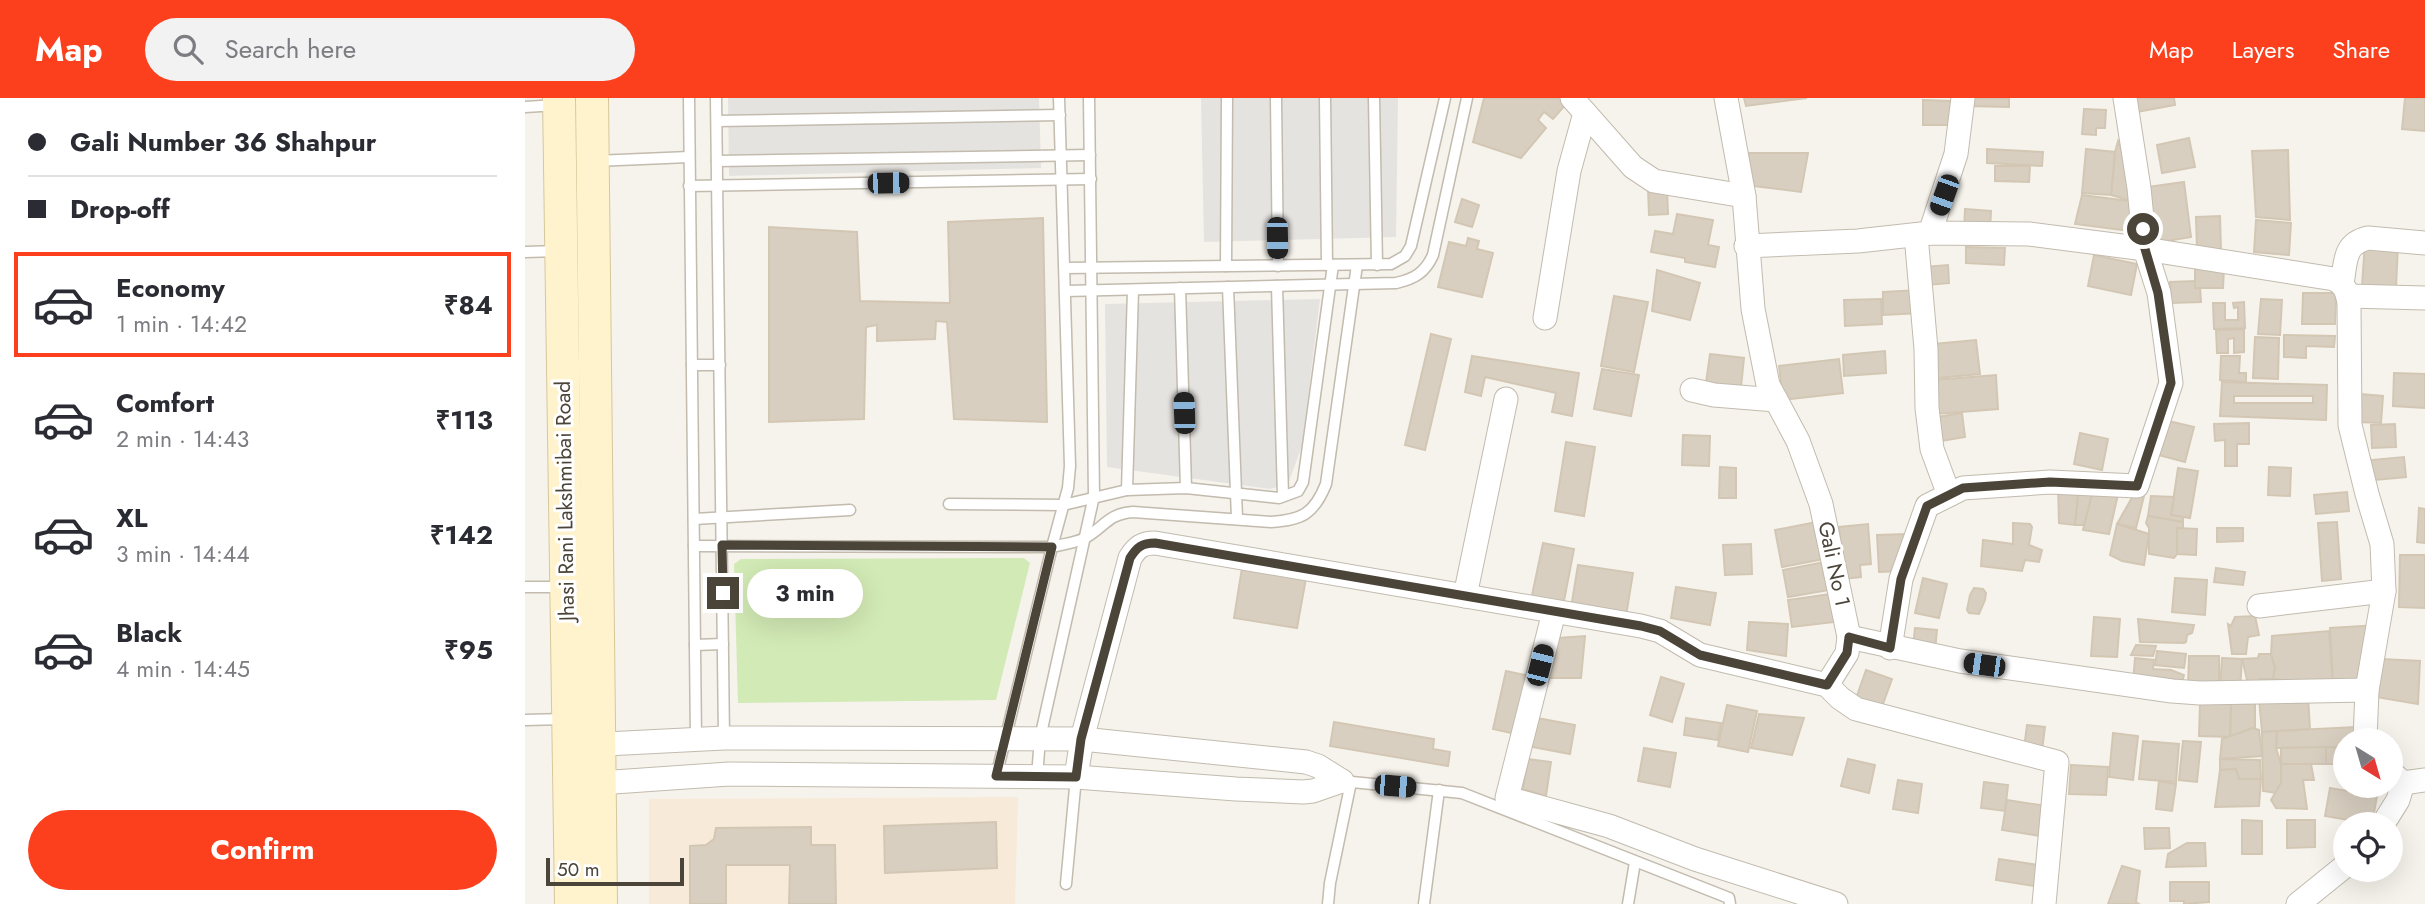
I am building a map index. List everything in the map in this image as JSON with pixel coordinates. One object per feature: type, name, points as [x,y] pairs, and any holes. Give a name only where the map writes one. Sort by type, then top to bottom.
[{"type":"main road","name":"Jhasi Rani Lakshmibai Road","points":[[579,736],[593,161],[592,98]]},
{"type":"main road","name":"Jhasi Rani Lakshmibai Road","points":[[559,101],[567,587],[579,736],[601,904]]},
{"type":"main road","name":"Jhasi Rani Lakshmibai Road","points":[[571,904],[585,784]]},
{"type":"street","name":"Gali No 1","points":[[1726,98],[1744,197],[1753,309],[1768,384],[1798,441],[1821,503],[1849,637],[1847,653],[1827,685]]},
{"type":"street","points":[[1949,495],[1932,449],[1927,408],[1923,234],[1957,155],[1962,98]]},
{"type":"street","points":[[1890,648],[1901,579],[1927,506],[1963,488],[2050,482],[2137,486],[2171,383],[2158,293],[2145,249],[2125,98]]},
{"type":"street","points":[[1579,105],[1633,167],[1654,181],[1744,197]]},
{"type":"street","points":[[1545,318],[1579,105]]},
{"type":"street","points":[[1746,246],[1857,241],[1923,234],[2029,234],[2334,279],[2345,290],[2425,298]]},
{"type":"street","points":[[2365,728],[2367,690],[2384,591],[2382,544],[2350,425],[2345,290],[2348,251],[2351,245],[2368,238],[2425,243]]},
{"type":"street","points":[[1692,390],[1714,395],[1776,400]]},
{"type":"street","points":[[1465,596],[1506,399]]},
{"type":"street","points":[[1076,777],[1081,739],[1130,558],[1136,548],[1145,543],[1155,543],[1660,631],[1700,655],[1827,685],[1856,709],[2057,762],[2044,904]]},
{"type":"street","points":[[2259,606],[2384,591]]},
{"type":"street","points":[[1554,612],[1507,798],[1609,826],[1695,859],[1836,904]]},
{"type":"street","points":[[1849,637],[1960,661],[2172,691],[2200,693],[2367,690]]},
{"type":"street","points":[[579,736],[696,740],[1081,739],[1306,762],[1346,782]]},
{"type":"street","points":[[585,784],[729,774],[996,776],[1076,777],[1303,792],[1346,782]]},
{"type":"street","points":[[2390,812],[2406,779]]},
{"type":"street","points":[[2298,904],[2333,876]]},
{"type":"lane","points":[[689,98],[696,740]]},
{"type":"lane","points":[[716,98],[724,738]]},
{"type":"lane","points":[[996,776],[1069,488],[1059,98]]},
{"type":"lane","points":[[1037,777],[1040,738],[1094,496],[1089,98]]},
{"type":"lane","points":[[1226,266],[1227,98]]},
{"type":"lane","points":[[1276,98],[1277,266]]},
{"type":"lane","points":[[949,504],[1063,505],[1126,491],[1186,488],[1283,496],[1298,491],[1303,482],[1330,285],[1325,98]]},
{"type":"lane","points":[[1374,98],[1377,264]]},
{"type":"lane","points":[[1065,268],[1391,264],[1405,256],[1411,246],[1445,98]]},
{"type":"lane","points":[[1066,291],[1354,285],[1412,280],[1427,267],[1433,255],[1467,98]]},
{"type":"lane","points":[[525,107],[559,101]]},
{"type":"lane","points":[[717,121],[1059,115]]},
{"type":"lane","points":[[717,161],[1090,155]]},
{"type":"lane","points":[[593,161],[689,157]]},
{"type":"lane","points":[[888,158],[888,183]]},
{"type":"lane","points":[[689,186],[1091,179]]},
{"type":"lane","points":[[525,252],[561,251]]},
{"type":"lane","points":[[694,546],[1052,547],[1084,539],[1107,519],[1119,513],[1271,522],[1289,521],[1305,516],[1318,503],[1326,484],[1357,265]]},
{"type":"lane","points":[[1277,286],[1283,496]]},
{"type":"lane","points":[[1228,287],[1237,518]]},
{"type":"lane","points":[[1180,288],[1186,488]]},
{"type":"lane","points":[[1126,491],[1133,289]]},
{"type":"lane","points":[[692,365],[720,365]]},
{"type":"lane","points":[[694,519],[850,510]]},
{"type":"lane","points":[[525,587],[567,587]]},
{"type":"lane","points":[[695,645],[723,644]]},
{"type":"lane","points":[[525,720],[579,736]]},
{"type":"lane","points":[[1066,884],[1076,777]]},
{"type":"lane","points":[[1328,904],[1346,782],[1462,793],[1729,898],[1730,904]]},
{"type":"lane","points":[[1424,904],[1439,790]]},
{"type":"lane","points":[[1628,904],[1635,862]]},
{"type":"shaded area","points":[[728,98],[1039,98],[1041,168],[729,176]]},
{"type":"shaded area","points":[[1201,98],[1398,98],[1396,237],[1204,242]]},
{"type":"shaded area","points":[[1320,299],[1302,446],[1288,484],[1270,489],[1107,467],[1105,304]]},
{"type":"shaded area","points":[[1018,797],[1015,904],[649,904],[649,799]]},
{"type":"green space","points":[[1024,558],[1030,563],[996,700],[738,703],[734,564],[741,559]]},
{"type":"building","points":[[1484,98],[1563,98],[1568,102],[1553,119],[1544,112],[1538,120],[1546,128],[1521,158],[1473,142]]},
{"type":"building","points":[[1744,98],[1807,98],[1746,106]]},
{"type":"building","points":[[1967,98],[2009,98],[2009,107],[1966,106]]},
{"type":"building","points":[[2128,98],[2174,98],[2175,105],[2131,113]]},
{"type":"building","points":[[2405,98],[2425,98],[2425,131],[2402,129]]},
{"type":"building","points":[[1923,100],[1951,101],[1951,125],[1923,125]]},
{"type":"building","points":[[2084,109],[2106,110],[2105,128],[2096,128],[2096,135],[2082,134]]},
{"type":"building","points":[[2189,138],[2195,167],[2162,173],[2157,145]]},
{"type":"building","points":[[2118,141],[2128,169],[2132,201],[2111,195]]},
{"type":"building","points":[[1987,149],[2043,152],[2042,166],[1987,163]]},
{"type":"building","points":[[2086,149],[2115,152],[2111,195],[2082,193]]},
{"type":"building","points":[[2288,150],[2290,220],[2256,217],[2252,151]]},
{"type":"building","points":[[1744,153],[1808,153],[1801,192],[1746,185]]},
{"type":"building","points":[[1995,166],[2030,166],[2029,182],[1995,181]]},
{"type":"building","points":[[2184,182],[2191,237],[2155,243],[2147,187]]},
{"type":"building","points":[[1667,188],[1668,214],[1649,215],[1648,189]]},
{"type":"building","points":[[2082,195],[2137,202],[2138,232],[2075,224]]},
{"type":"building","points":[[1462,199],[1479,205],[1472,227],[1455,222]]},
{"type":"building","points":[[1965,209],[1991,211],[1990,232],[1964,231]]},
{"type":"building","points":[[1677,214],[1713,220],[1708,245],[1719,247],[1715,267],[1651,252],[1655,231],[1673,234]]},
{"type":"building","points":[[2220,216],[2221,250],[2197,250],[2196,217]]},
{"type":"building","points":[[1043,218],[1047,422],[954,419],[947,322],[936,321],[935,339],[877,341],[877,325],[866,327],[864,419],[769,422],[769,227],[857,232],[860,301],[950,303],[948,222]]},
{"type":"building","points":[[2256,220],[2291,223],[2289,255],[2254,252]]},
{"type":"building","points":[[1468,238],[1479,241],[1477,249],[1493,253],[1482,297],[1438,287],[1449,242],[1466,246]]},
{"type":"building","points":[[2365,242],[2398,243],[2396,288],[2362,286]]},
{"type":"building","points":[[1966,247],[2005,248],[2004,265],[1966,263]]},
{"type":"building","points":[[2094,255],[2137,264],[2131,295],[2088,286]]},
{"type":"building","points":[[1948,265],[1949,283],[1926,285],[1925,267]]},
{"type":"building","points":[[2195,267],[2224,267],[2223,288],[2195,288]]},
{"type":"building","points":[[1657,270],[1700,283],[1690,320],[1652,311]]},
{"type":"building","points":[[2195,281],[2195,288],[2200,288],[2201,302],[2171,303],[2170,282]]},
{"type":"building","points":[[1920,290],[1921,313],[1883,315],[1883,292]]},
{"type":"building","points":[[2303,293],[2336,293],[2335,324],[2302,324]]},
{"type":"building","points":[[1614,296],[1648,302],[1634,372],[1601,366]]},
{"type":"building","points":[[1881,299],[1882,324],[1845,326],[1844,300]]},
{"type":"building","points":[[2261,299],[2282,300],[2280,335],[2258,334]]},
{"type":"building","points":[[2244,302],[2245,328],[2214,329],[2213,303],[2225,303],[2225,320],[2238,320],[2238,307],[2234,308],[2233,303]]},
{"type":"building","points":[[2244,329],[2244,352],[2234,353],[2234,338],[2228,339],[2228,353],[2217,353],[2216,330]]},
{"type":"building","points":[[1431,334],[1451,339],[1425,450],[1405,445]]},
{"type":"building","points":[[2284,335],[2335,336],[2334,347],[2306,346],[2306,358],[2284,357]]},
{"type":"building","points":[[2255,337],[2279,338],[2278,379],[2253,378]]},
{"type":"building","points":[[1976,340],[1980,374],[1937,378],[1934,344]]},
{"type":"building","points":[[1885,351],[1886,373],[1844,376],[1843,355]]},
{"type":"building","points":[[1710,354],[1744,358],[1741,387],[1706,383]]},
{"type":"building","points":[[1472,356],[1579,373],[1572,416],[1552,412],[1556,393],[1485,377],[1481,396],[1465,392]]},
{"type":"building","points":[[2221,356],[2240,356],[2239,373],[2246,373],[2246,382],[2220,380]]},
{"type":"building","points":[[1839,359],[1843,393],[1783,400],[1779,366]]},
{"type":"building","points":[[1602,369],[1639,375],[1631,416],[1594,409]]},
{"type":"building","points":[[2394,373],[2425,374],[2425,408],[2393,406]]},
{"type":"building","points":[[1996,375],[1998,409],[1936,414],[1933,380]]},
{"type":"building","points":[[2222,382],[2327,385],[2326,420],[2220,416]],"holes":[[[2234,396],[2313,396],[2313,403],[2234,403]]]},
{"type":"building","points":[[2360,394],[2383,396],[2381,423],[2358,422]]},
{"type":"building","points":[[1962,413],[1965,437],[1935,442],[1931,418]]},
{"type":"building","points":[[2160,419],[2194,427],[2185,462],[2151,453]]},
{"type":"building","points":[[2249,423],[2249,444],[2237,444],[2237,466],[2225,466],[2225,440],[2215,441],[2214,424]]},
{"type":"building","points":[[2395,424],[2396,447],[2372,448],[2371,425]]},
{"type":"building","points":[[2080,433],[2108,439],[2102,470],[2074,464]]},
{"type":"building","points":[[1683,435],[1710,436],[1709,466],[1682,465]]},
{"type":"building","points":[[1566,442],[1595,447],[1584,516],[1555,511]]},
{"type":"building","points":[[2404,457],[2406,477],[2364,481],[2362,461]]},
{"type":"building","points":[[1720,467],[1736,468],[1736,498],[1719,498]]},
{"type":"building","points":[[2269,467],[2291,468],[2290,496],[2268,495]]},
{"type":"building","points":[[2178,468],[2198,471],[2190,518],[2171,515]]},
{"type":"building","points":[[2058,485],[2079,487],[2075,525],[2059,523]]},
{"type":"building","points":[[2079,487],[2094,487],[2084,525],[2075,525]]},
{"type":"building","points":[[2094,487],[2119,490],[2109,534],[2083,530]]},
{"type":"building","points":[[2347,492],[2349,511],[2316,514],[2314,495]]},
{"type":"building","points":[[2134,494],[2144,496],[2136,528],[2117,524]]},
{"type":"building","points":[[2151,496],[2174,497],[2171,515],[2183,517],[2183,522],[2148,516]]},
{"type":"building","points":[[2419,508],[2425,509],[2425,543],[2417,542]]},
{"type":"building","points":[[2148,516],[2183,522],[2183,528],[2177,528],[2177,554],[2174,558],[2149,554],[2149,528],[2146,523]]},
{"type":"building","points":[[1817,522],[1824,559],[1782,567],[1775,530]]},
{"type":"building","points":[[2337,522],[2341,579],[2322,581],[2318,523]]},
{"type":"building","points":[[2013,523],[2030,524],[2032,527],[2029,545],[2042,550],[2039,562],[2025,560],[2022,571],[1981,566],[1983,540],[2013,544]]},
{"type":"building","points":[[1868,524],[1871,564],[1860,565],[1861,577],[1843,579],[1839,527]]},
{"type":"building","points":[[2117,524],[2149,534],[2144,565],[2122,561],[2110,555]]},
{"type":"building","points":[[2177,528],[2197,529],[2196,555],[2177,554]]},
{"type":"building","points":[[2217,528],[2243,528],[2243,541],[2217,542]]},
{"type":"building","points":[[1906,534],[1902,571],[1879,572],[1877,535]]},
{"type":"building","points":[[1543,543],[1574,549],[1563,606],[1531,600]]},
{"type":"building","points":[[1751,544],[1752,574],[1725,575],[1723,545]]},
{"type":"building","points":[[2400,555],[2425,555],[2425,608],[2399,607]]},
{"type":"building","points":[[1825,562],[1829,590],[1788,597],[1783,570]]},
{"type":"building","points":[[1578,565],[1633,573],[1625,622],[1570,614]]},
{"type":"building","points":[[1242,568],[1306,578],[1297,628],[1234,618]]},
{"type":"building","points":[[2216,568],[2245,572],[2243,585],[2214,582]]},
{"type":"building","points":[[1923,578],[1947,584],[1939,618],[1915,613]]},
{"type":"building","points":[[2175,578],[2207,580],[2205,615],[2172,612]]},
{"type":"building","points":[[1676,587],[1716,593],[1710,625],[1671,618]]},
{"type":"building","points":[[1974,588],[1983,589],[1986,593],[1979,614],[1969,613],[1967,610]]},
{"type":"building","points":[[1831,594],[1835,622],[1792,627],[1788,600]]},
{"type":"building","points":[[2255,616],[2259,635],[2248,637],[2246,654],[2232,654],[2228,624],[2231,626],[2235,617]]},
{"type":"building","points":[[2094,617],[2120,619],[2117,657],[2091,656]]},
{"type":"building","points":[[2138,619],[2194,625],[2192,633],[2187,635],[2184,643],[2140,642]]},
{"type":"building","points":[[1749,622],[1788,624],[1786,656],[1747,650]]},
{"type":"building","points":[[2378,625],[2365,685],[2333,685],[2330,628]]},
{"type":"building","points":[[1915,628],[1937,630],[1935,651],[1913,648]]},
{"type":"building","points":[[2329,631],[2333,685],[2273,679],[2275,668],[2271,654],[2272,636]]},
{"type":"building","points":[[1585,636],[1581,678],[1549,678],[1558,638]]},
{"type":"building","points":[[2136,645],[2156,646],[2153,656],[2131,655]]},
{"type":"building","points":[[2157,651],[2186,654],[2184,668],[2155,665]]},
{"type":"building","points":[[2259,654],[2271,654],[2275,668],[2273,679],[2260,679],[2259,687],[2249,688],[2242,659],[2258,658]]},
{"type":"building","points":[[2189,656],[2219,656],[2219,685],[2188,685]]},
{"type":"building","points":[[2135,658],[2154,660],[2153,669],[2171,670],[2184,675],[2180,689],[2133,683]]},
{"type":"building","points":[[2222,658],[2242,659],[2240,689],[2220,687]]},
{"type":"building","points":[[2382,659],[2420,661],[2418,704],[2376,697]]},
{"type":"building","points":[[1866,670],[1892,679],[1880,712],[1854,704]]},
{"type":"building","points":[[1506,671],[1529,676],[1516,734],[1493,729]]},
{"type":"building","points":[[1661,677],[1684,684],[1672,722],[1650,715]]},
{"type":"building","points":[[2308,696],[2310,729],[2262,732],[2259,699]]},
{"type":"building","points":[[2255,699],[2255,727],[2230,737],[2231,703]]},
{"type":"building","points":[[2200,703],[2231,703],[2230,737],[2199,736]]},
{"type":"building","points":[[1727,705],[1757,711],[1748,752],[1718,746]]},
{"type":"building","points":[[1759,714],[1804,718],[1792,755],[1751,748]]},
{"type":"building","points":[[1532,717],[1575,725],[1570,754],[1527,746]]},
{"type":"building","points":[[1686,718],[1721,723],[1718,740],[1684,735]]},
{"type":"building","points":[[1334,722],[1434,739],[1433,749],[1450,752],[1448,766],[1330,746]]},
{"type":"building","points":[[2027,725],[2045,727],[2042,751],[2024,748]]},
{"type":"building","points":[[2253,728],[2259,730],[2262,756],[2220,759],[2222,739]]},
{"type":"building","points":[[2333,728],[2333,747],[2276,748],[2277,731]]},
{"type":"building","points":[[2277,731],[2276,748],[2281,764],[2281,783],[2276,793],[2263,791],[2262,732]]},
{"type":"building","points":[[2113,733],[2138,736],[2133,780],[2109,777]]},
{"type":"building","points":[[2143,741],[2179,744],[2176,782],[2139,779]]},
{"type":"building","points":[[2183,741],[2201,742],[2197,782],[2179,780]]},
{"type":"building","points":[[2326,747],[2333,747],[2333,764],[2326,764]]},
{"type":"building","points":[[2326,747],[2326,764],[2281,764],[2281,748]]},
{"type":"building","points":[[1644,748],[1676,753],[1670,787],[1638,781]]},
{"type":"building","points":[[1528,759],[1551,762],[1546,796],[1523,789]]},
{"type":"building","points":[[1848,759],[1875,765],[1869,793],[1841,786]]},
{"type":"building","points":[[2220,759],[2260,760],[2261,779],[2239,779],[2236,769],[2220,770]]},
{"type":"building","points":[[2281,764],[2311,764],[2314,780],[2303,780],[2307,809],[2276,808],[2271,800],[2281,783]]},
{"type":"building","points":[[2071,765],[2108,767],[2106,795],[2069,794]]},
{"type":"building","points":[[2236,769],[2239,779],[2261,779],[2259,806],[2215,807],[2220,770]]},
{"type":"building","points":[[1898,780],[1922,784],[1918,813],[1893,809]]},
{"type":"building","points":[[2159,781],[2176,784],[2172,811],[2156,809]]},
{"type":"building","points":[[1984,782],[2008,785],[2005,811],[1981,808]]},
{"type":"building","points":[[2330,788],[2333,789],[2333,798],[2377,798],[2374,812],[2333,812],[2333,817],[2325,816]]},
{"type":"building","points":[[2007,800],[2046,806],[2041,836],[2002,830]]},
{"type":"building","points":[[2242,820],[2262,821],[2262,854],[2242,854]]},
{"type":"building","points":[[2287,820],[2315,820],[2315,847],[2287,848]]},
{"type":"building","points":[[996,822],[997,868],[885,873],[884,826]]},
{"type":"building","points":[[811,827],[811,845],[835,845],[836,904],[789,904],[790,865],[726,865],[726,904],[690,904],[690,846],[706,845],[714,839],[716,828]]},
{"type":"building","points":[[2144,828],[2169,828],[2170,848],[2145,849]]},
{"type":"building","points":[[2187,843],[2205,843],[2206,866],[2166,867],[2168,854]]},
{"type":"building","points":[[1999,859],[2038,865],[2034,886],[1996,880]]},
{"type":"building","points":[[2122,866],[2140,871],[2136,902],[2139,904],[2108,904]]},
{"type":"building","points":[[2170,882],[2209,882],[2209,902],[2184,904],[2184,901],[2170,901]]},
{"type":"route","points":[[723,593],[722,545],[1052,547],[996,776],[1076,777],[1081,739],[1130,558],[1136,548],[1145,543],[1308,568],[1641,626],[1660,631],[1700,655],[1827,685],[1847,653],[1849,637],[1890,648],[1901,579],[1927,506],[1963,488],[2050,482],[2137,486],[2171,383],[2158,293],[2145,249],[2143,229]]}]
